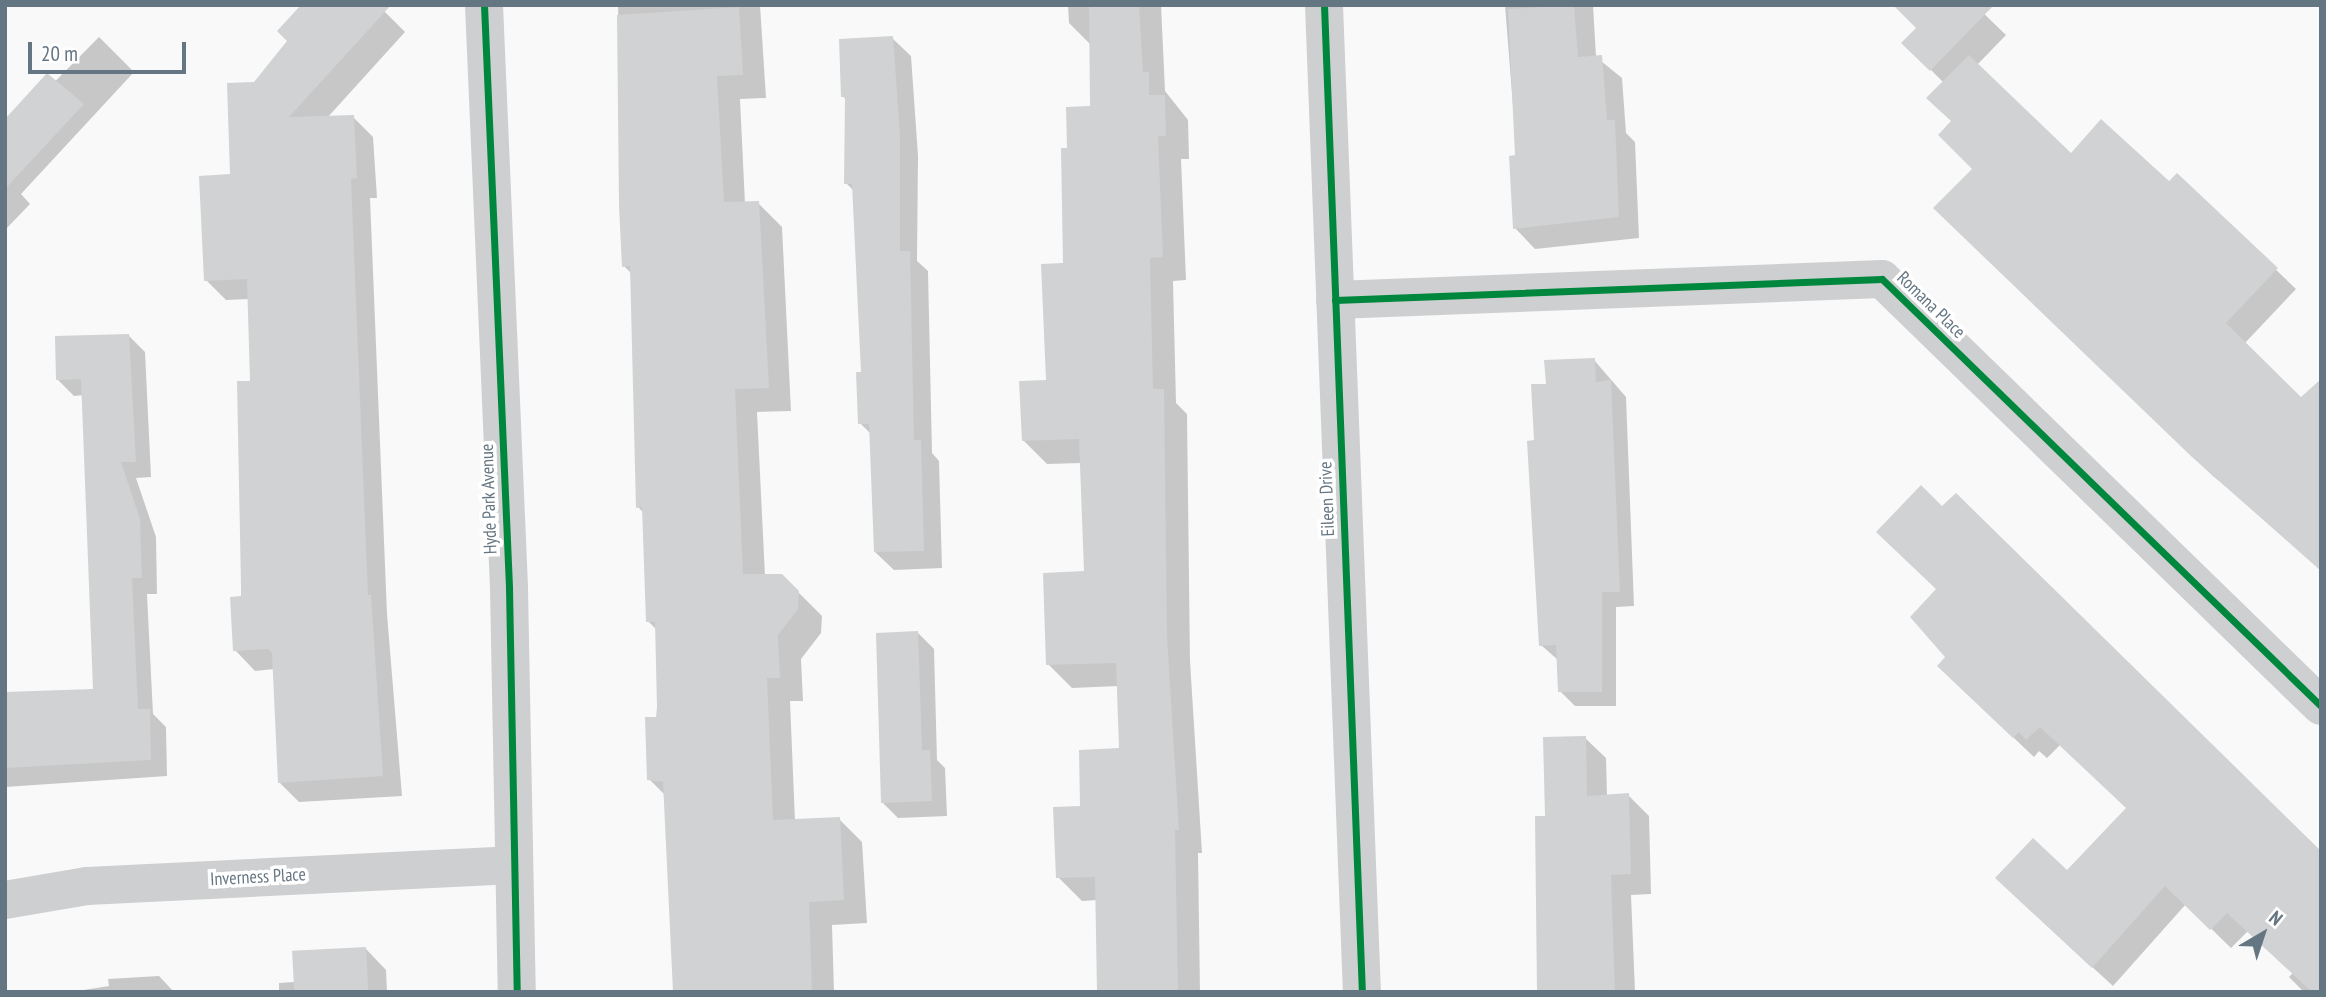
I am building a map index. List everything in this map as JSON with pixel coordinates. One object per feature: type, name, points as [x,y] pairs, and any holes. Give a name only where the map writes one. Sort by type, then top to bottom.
[{"type":"street","name":"Hyde Park Avenue","points":[[484,5],[509,588],[512,864],[517,992]]},
{"type":"street","name":"Eileen Drive","points":[[1324,5],[1362,992]]},
{"type":"street","name":"Romana Place","points":[[1335,300],[1882,279],[2321,706]]},
{"type":"street","name":"Inverness Place","points":[[5,900],[87,886],[512,864]]},
{"type":"building","points":[[301,5],[391,5],[289,117],[354,115],[357,178],[351,179],[368,595],[371,595],[383,776],[278,783],[272,653],[268,649],[233,651],[230,597],[241,596],[237,381],[250,381],[247,279],[204,281],[199,176],[230,174],[227,83],[254,82],[287,41],[277,31]]},
{"type":"building","points":[[1089,5],[1139,5],[1143,72],[1149,72],[1149,95],[1165,95],[1166,136],[1158,136],[1163,257],[1150,258],[1153,389],[1164,389],[1167,636],[1179,830],[1175,830],[1178,992],[1097,992],[1095,877],[1056,878],[1053,807],[1080,806],[1079,750],[1119,748],[1116,663],[1046,665],[1043,573],[1084,571],[1079,439],[1022,441],[1019,381],[1046,380],[1041,264],[1063,263],[1061,148],[1067,148],[1066,107],[1090,106]]},
{"type":"building","points":[[1574,5],[1578,57],[1602,55],[1607,120],[1615,120],[1619,217],[1513,229],[1509,156],[1515,155],[1508,9]]},
{"type":"building","points":[[1893,5],[1994,5],[1930,71],[1901,43],[1916,28]]},
{"type":"building","points":[[739,7],[743,75],[717,76],[724,202],[759,201],[769,388],[735,389],[743,574],[782,574],[799,591],[798,609],[778,635],[780,678],[767,678],[773,820],[840,817],[844,900],[809,902],[812,992],[673,992],[663,782],[647,780],[645,717],[656,717],[657,707],[655,622],[646,622],[642,507],[636,508],[630,266],[622,267],[619,205],[617,15]]},
{"type":"building","points":[[893,36],[900,136],[900,251],[910,251],[914,440],[921,440],[924,551],[874,552],[869,424],[858,424],[856,372],[861,372],[852,184],[844,184],[845,97],[841,97],[839,39]]},
{"type":"building","points":[[1969,55],[2071,153],[2101,119],[2169,181],[2177,173],[2278,268],[2226,323],[2301,397],[2321,379],[2321,571],[2192,457],[1933,208],[1972,169],[1938,135],[1951,121],[1926,98]]},
{"type":"building","points":[[47,73],[84,104],[5,189],[5,119]]},
{"type":"building","points":[[129,334],[136,462],[121,462],[140,519],[142,578],[132,578],[138,709],[150,709],[151,760],[6,768],[5,692],[93,689],[81,379],[56,380],[55,336]]},
{"type":"building","points":[[1595,358],[1596,382],[1611,380],[1620,592],[1602,592],[1602,692],[1558,692],[1556,645],[1539,646],[1527,441],[1534,440],[1531,384],[1546,384],[1544,360]]},
{"type":"building","points":[[1921,485],[1942,506],[1956,493],[2321,851],[2321,992],[2312,992],[2227,913],[2210,930],[2165,886],[2092,968],[1995,878],[2033,838],[2067,870],[2126,808],[2040,727],[2026,740],[2019,732],[2013,738],[1937,666],[1945,657],[1910,617],[1936,589],[1876,532]]},
{"type":"building","points":[[918,631],[922,750],[930,750],[932,801],[881,803],[876,633]]},
{"type":"building","points":[[1586,736],[1587,796],[1629,793],[1631,874],[1611,875],[1615,992],[1537,992],[1535,816],[1545,816],[1543,737]]},
{"type":"building","points":[[366,947],[368,992],[294,992],[292,951]]},
{"type":"cycle path","points":[[484,5],[509,588],[517,992]]},
{"type":"cycle path","points":[[1324,5],[1362,992]]},
{"type":"cycle path","points":[[1335,300],[1882,279],[2321,706]]}]
